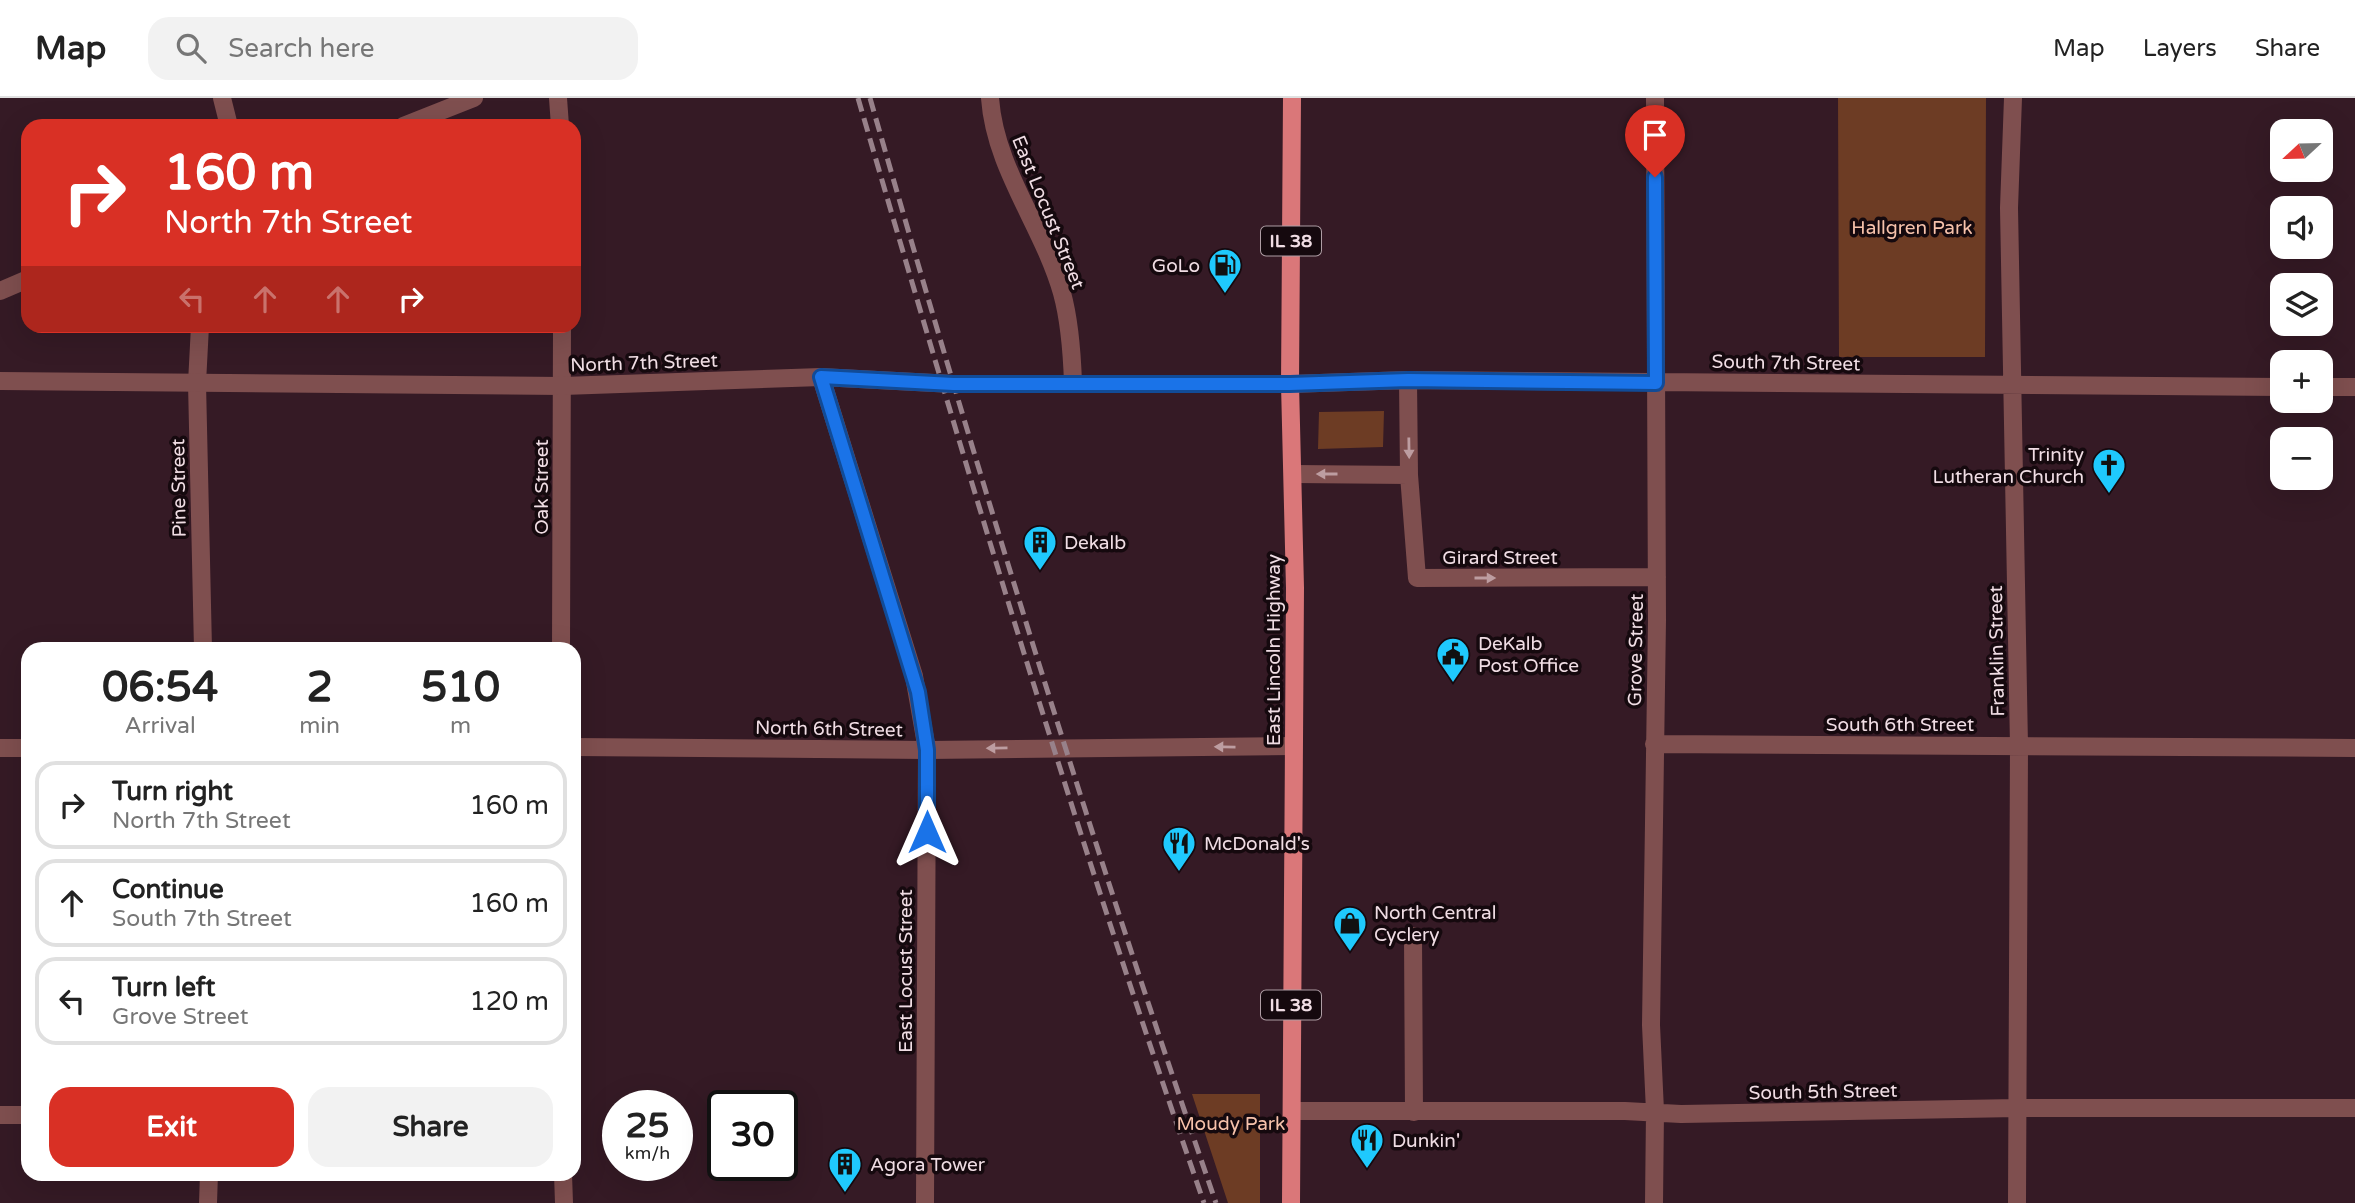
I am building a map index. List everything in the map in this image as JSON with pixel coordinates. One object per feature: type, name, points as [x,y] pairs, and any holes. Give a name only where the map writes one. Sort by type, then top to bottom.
[{"type":"main road","name":"East Lincoln Highway","points":[[1291,1203],[1295,588],[1290,384],[1292,98]]},
{"type":"street","points":[[222,98],[227,119]]},
{"type":"street","points":[[421,119],[474,98]]},
{"type":"street","points":[[558,98],[560,119]]},
{"type":"street","name":"East Locust Street","points":[[990,98],[993,127],[1003,158],[1062,292],[1072,347],[1073,383]]},
{"type":"street","name":"Grove Street","points":[[1654,1203],[1655,1111],[1651,1025],[1657,577],[1655,98]]},
{"type":"street","name":"Franklin Street","points":[[2013,98],[2010,208],[2011,383],[2019,746],[2017,1203]]},
{"type":"street","points":[[0,290],[21,282]]},
{"type":"street","name":"Pine Street","points":[[200,333],[197,383],[202,642]]},
{"type":"street","name":"Oak Street","points":[[561,642],[562,333]]},
{"type":"street","name":"East Locust Street","points":[[821,377],[914,676],[927,750],[925,1203]]},
{"type":"street","name":"North 7th Street","points":[[0,381],[563,386],[821,377],[953,384],[1290,384]]},
{"type":"street","name":"South 7th Street","points":[[1290,384],[1408,380],[2270,387]]},
{"type":"street","name":"Girard Street","points":[[1408,380],[1409,475],[1417,578],[1657,577]]},
{"type":"street","points":[[2333,387],[2355,387]]},
{"type":"street","points":[[1294,474],[1409,475]]},
{"type":"street","name":"South 6th Street","points":[[1654,744],[2355,748]]},
{"type":"street","name":"North 6th Street","points":[[581,747],[927,750],[1293,746]]},
{"type":"street","points":[[0,748],[21,748]]},
{"type":"street","points":[[1413,936],[1415,1112]]},
{"type":"street","name":"South 5th Street","points":[[1292,1111],[1655,1111],[1681,1114],[2017,1108],[2355,1108]]},
{"type":"street","points":[[0,1115],[21,1115]]},
{"type":"street","points":[[208,1203],[209,1181]]},
{"type":"street","points":[[563,1181],[564,1203]]},
{"type":"green space","name":"Hallgren Park","points":[[1838,98],[1986,98],[1985,357],[1839,357]]},
{"type":"green space","points":[[1384,411],[1383,447],[1318,449],[1319,412]]},
{"type":"green space","name":"Moudy Park","points":[[1192,1094],[1260,1094],[1260,1203],[1228,1203]]},
{"type":"railway","points":[[858,98],[1067,791],[1204,1203]]},
{"type":"railway","points":[[870,98],[1036,653],[1124,929],[1216,1203]]},
{"type":"place","name":"GoLo","points":[[1225,295]]},
{"type":"place","name":"Trinity Lutheran Church","points":[[2109,495]]},
{"type":"place","name":"Dekalb","points":[[1040,572]]},
{"type":"place","name":"DeKalb Post Office","points":[[1453,684]]},
{"type":"place","name":"McDonald's","points":[[1179,873]]},
{"type":"place","name":"North Central Cyclery","points":[[1350,953]]},
{"type":"place","name":"Dunkin'","points":[[1367,1170]]},
{"type":"place","name":"Agora Tower","points":[[845,1194]]},
{"type":"route","points":[[927,832],[927,750],[918,692],[821,377],[953,384],[1290,384],[1408,380],[1656,383],[1655,177]]}]
